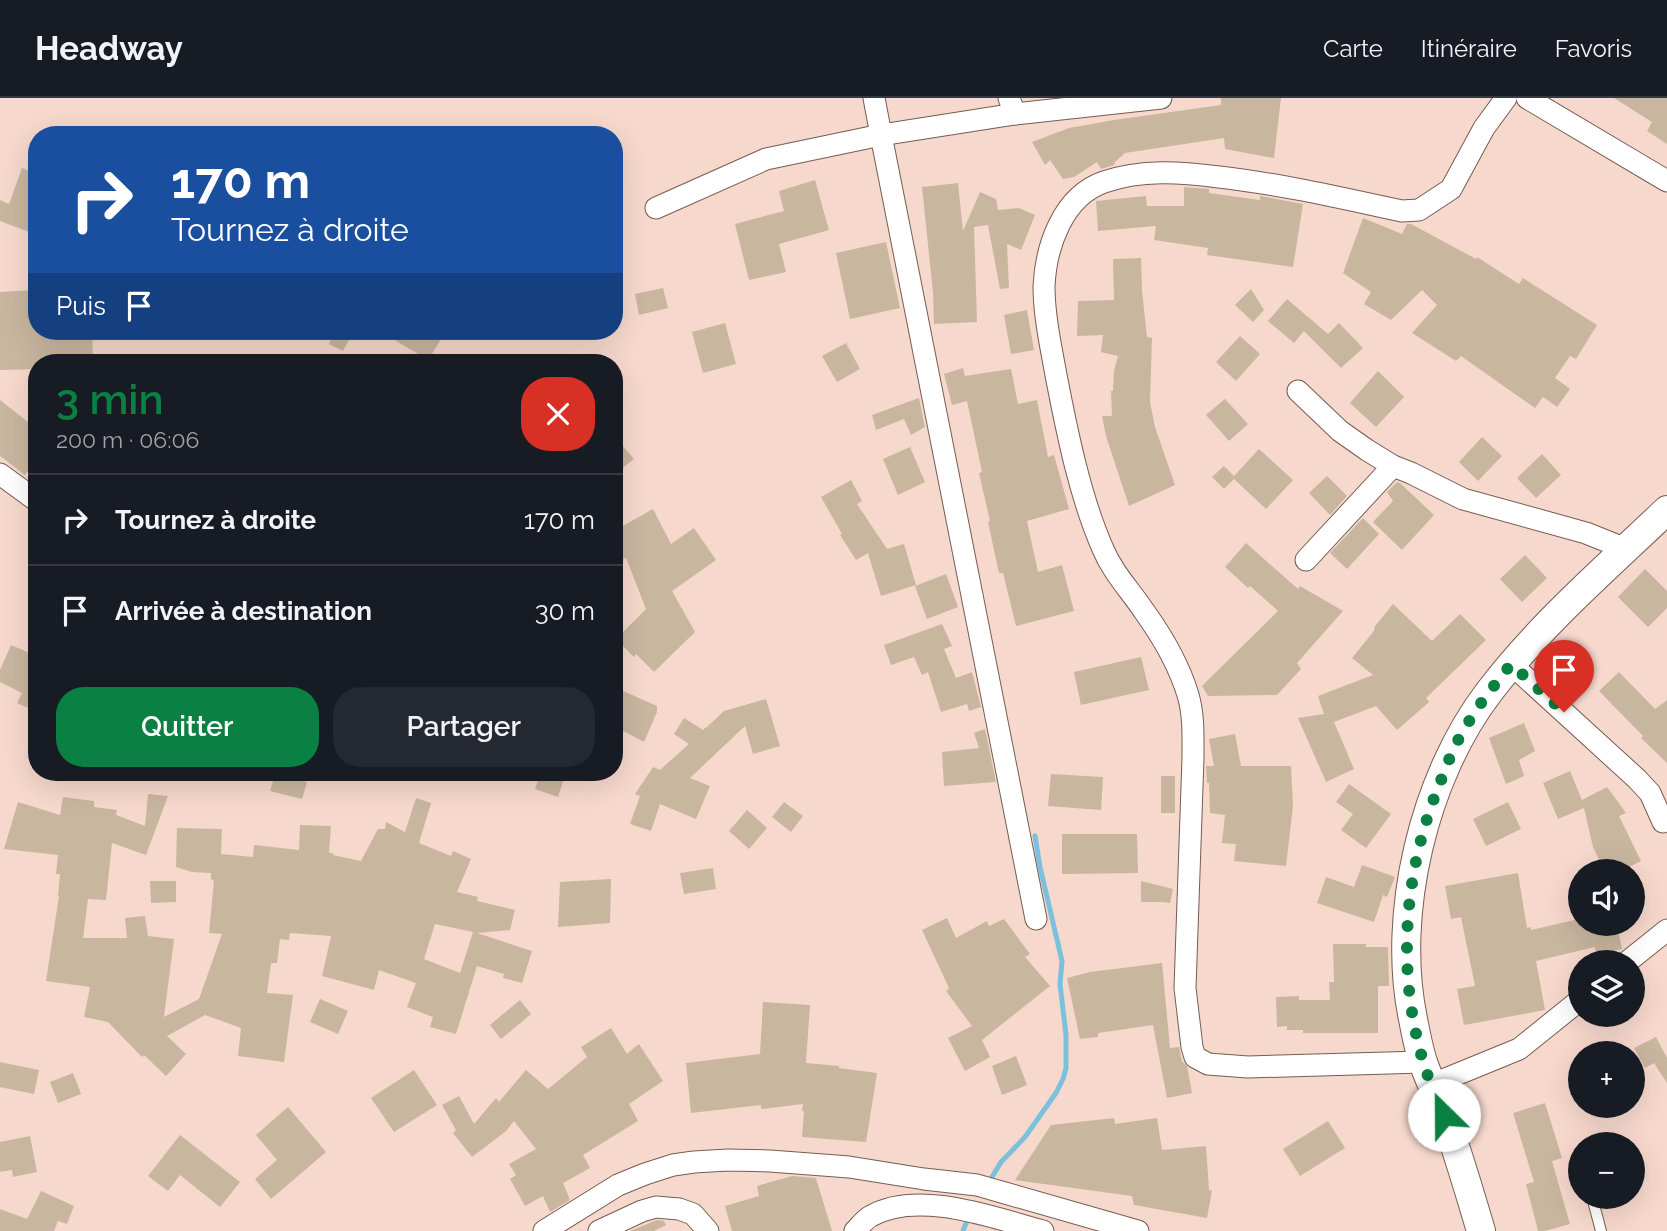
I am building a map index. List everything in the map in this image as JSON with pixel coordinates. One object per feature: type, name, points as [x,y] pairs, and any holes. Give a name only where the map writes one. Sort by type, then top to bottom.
[{"type":"street","points":[[874,98],[1036,919]]},
{"type":"street","points":[[656,208],[766,159],[1012,106],[1161,98]]},
{"type":"street","points":[[1506,98],[1484,128],[1451,189],[1419,210],[1402,211],[1261,181],[1174,172],[1128,176],[1085,191],[1064,215],[1050,251],[1044,284],[1045,304],[1063,410],[1083,491],[1103,550],[1119,579],[1143,608],[1161,636],[1189,696],[1193,758],[1185,988],[1195,1057],[1219,1066],[1427,1073],[1519,1049],[1568,1010]]},
{"type":"street","points":[[1527,98],[1667,181]]},
{"type":"street","points":[[1298,391],[1340,431],[1393,466],[1463,499],[1586,533],[1626,549]]},
{"type":"street","points":[[1306,560],[1393,466]]},
{"type":"street","points":[[0,474],[28,494]]},
{"type":"street","points":[[1480,1231],[1463,1170],[1427,1073],[1412,1017],[1407,932],[1417,851],[1449,759],[1468,722],[1488,693],[1511,664],[1567,606],[1667,510]]},
{"type":"street","points":[[1511,664],[1637,779],[1650,793],[1663,822]]},
{"type":"street","points":[[1642,950],[1667,930]]},
{"type":"street","points":[[544,1231],[618,1185],[645,1174],[673,1165],[728,1160],[849,1167],[986,1187],[1138,1231]]},
{"type":"street","points":[[855,1231],[870,1217],[893,1208],[918,1205],[979,1213],[1043,1231]]},
{"type":"street","points":[[599,1231],[656,1207],[678,1209],[693,1214],[708,1231]]},
{"type":"lane","points":[[1595,1209],[1601,1231]]},
{"type":"building","points":[[1221,98],[1281,98],[1274,158],[1225,149],[1224,138],[1125,153],[1114,165],[1101,169],[1097,162],[1074,177],[1063,179],[1050,160],[1045,165],[1032,142],[1069,128],[1221,105]]},
{"type":"building","points":[[1614,98],[1667,98],[1667,144],[1647,131],[1652,122]]},
{"type":"building","points":[[22,168],[28,170],[28,232],[0,221],[0,200],[9,204]]},
{"type":"building","points":[[815,180],[829,230],[779,244],[786,272],[749,280],[735,224],[784,211],[779,191]]},
{"type":"building","points":[[958,183],[963,231],[980,192],[996,199],[998,210],[1019,208],[1035,215],[1021,250],[1007,244],[1009,288],[1000,289],[988,225],[974,227],[977,322],[934,324],[922,187]]},
{"type":"building","points":[[1184,187],[1209,189],[1209,193],[1260,200],[1260,196],[1303,204],[1293,267],[1207,255],[1208,248],[1154,240],[1156,226],[1098,231],[1096,201],[1146,196],[1147,206],[1184,206]]},
{"type":"building","points":[[1363,218],[1402,234],[1407,224],[1411,224],[1476,259],[1477,257],[1519,284],[1523,278],[1597,325],[1576,359],[1570,356],[1555,378],[1570,389],[1557,407],[1543,397],[1535,408],[1461,356],[1456,361],[1412,333],[1437,305],[1422,290],[1391,320],[1364,304],[1371,292],[1343,273]]},
{"type":"building","points":[[886,242],[900,308],[850,319],[836,253]]},
{"type":"building","points":[[1141,258],[1147,337],[1152,338],[1150,402],[1155,427],[1175,485],[1129,506],[1102,416],[1112,416],[1111,391],[1118,356],[1101,352],[1103,335],[1077,336],[1078,301],[1114,300],[1113,259]]},
{"type":"building","points":[[663,288],[668,308],[639,315],[635,294]]},
{"type":"building","points":[[1251,289],[1264,310],[1253,322],[1235,305]]},
{"type":"building","points":[[28,290],[28,340],[92,340],[93,354],[28,354],[28,369],[0,370],[0,292]]},
{"type":"building","points":[[1287,299],[1328,334],[1339,323],[1363,348],[1341,368],[1304,331],[1294,343],[1268,321]]},
{"type":"building","points":[[1027,310],[1034,350],[1011,354],[1004,315]]},
{"type":"building","points":[[725,323],[736,364],[703,373],[692,332]]},
{"type":"building","points":[[1240,336],[1260,354],[1236,381],[1216,362]]},
{"type":"building","points":[[331,340],[349,340],[343,351],[329,344]]},
{"type":"building","points":[[395,340],[440,340],[432,354],[418,354]]},
{"type":"building","points":[[846,343],[860,369],[837,382],[822,356]]},
{"type":"building","points":[[963,368],[965,376],[1011,369],[1018,404],[1037,400],[1048,457],[1054,455],[1069,509],[1027,521],[1038,572],[1062,565],[1074,611],[1016,626],[1003,573],[999,573],[967,401],[952,405],[944,374]]},
{"type":"building","points":[[1378,371],[1404,397],[1376,427],[1350,403]]},
{"type":"building","points":[[919,398],[925,427],[911,435],[904,419],[876,430],[872,415]]},
{"type":"building","points":[[1225,399],[1248,424],[1229,441],[1206,415]]},
{"type":"building","points":[[0,400],[28,422],[28,471],[25,475],[0,456]]},
{"type":"building","points":[[1482,437],[1502,456],[1478,481],[1459,462]]},
{"type":"building","points":[[623,446],[634,459],[623,468]]},
{"type":"building","points":[[910,447],[925,482],[898,495],[883,459]]},
{"type":"building","points":[[1259,449],[1293,480],[1266,509],[1234,479],[1224,489],[1212,477],[1224,466],[1234,476]]},
{"type":"building","points":[[1542,454],[1561,475],[1536,498],[1517,478]]},
{"type":"building","points":[[1327,476],[1347,496],[1330,515],[1309,493]]},
{"type":"building","points":[[851,480],[862,501],[857,504],[887,549],[904,544],[916,585],[881,596],[868,553],[856,560],[840,535],[842,534],[821,497]]},
{"type":"building","points":[[1397,482],[1434,515],[1402,550],[1373,522],[1393,501],[1387,492]]},
{"type":"building","points":[[653,509],[671,544],[694,528],[716,560],[672,591],[695,632],[654,672],[636,654],[634,657],[623,646],[623,632],[646,609],[626,558],[623,560],[623,526]]},
{"type":"building","points":[[1363,518],[1379,534],[1347,569],[1330,553]]},
{"type":"building","points":[[1246,543],[1298,589],[1300,586],[1343,611],[1297,663],[1301,669],[1277,695],[1208,696],[1202,686],[1278,611],[1225,567]]},
{"type":"building","points":[[1525,555],[1547,578],[1522,602],[1500,579]]},
{"type":"building","points":[[1645,569],[1667,591],[1667,608],[1648,627],[1618,597]]},
{"type":"building","points":[[946,574],[958,607],[927,619],[915,586]]},
{"type":"building","points":[[1393,604],[1432,641],[1460,614],[1486,640],[1426,698],[1429,702],[1397,730],[1376,706],[1334,722],[1354,769],[1326,782],[1298,718],[1324,714],[1318,696],[1373,675],[1352,658]]},
{"type":"building","points":[[942,624],[952,646],[944,649],[956,678],[972,672],[981,707],[969,711],[967,704],[941,712],[928,672],[922,675],[914,657],[891,665],[884,645]]},
{"type":"building","points":[[11,645],[28,652],[28,708],[17,703],[22,693],[0,682],[0,670]]},
{"type":"building","points":[[1141,657],[1149,690],[1081,705],[1074,672]]},
{"type":"building","points":[[1619,672],[1655,709],[1667,700],[1667,763],[1599,691]]},
{"type":"building","points":[[623,691],[657,706],[644,742],[623,731]]},
{"type":"building","points":[[766,699],[780,746],[753,754],[745,726],[690,778],[710,786],[696,819],[660,804],[651,831],[630,824],[640,796],[635,794],[653,767],[660,770],[689,744],[674,734],[684,718],[703,730],[724,711]]},
{"type":"building","points":[[1524,723],[1535,751],[1519,760],[1524,776],[1506,784],[1489,738]]},
{"type":"building","points":[[985,729],[996,782],[944,786],[942,752],[979,748],[974,733]]},
{"type":"building","points":[[1235,734],[1241,766],[1291,766],[1293,806],[1286,866],[1234,861],[1236,844],[1222,843],[1225,815],[1210,813],[1206,766],[1214,766],[1209,739]]},
{"type":"building","points":[[1570,771],[1582,800],[1607,787],[1626,813],[1619,816],[1640,859],[1599,859],[1593,847],[1584,808],[1558,819],[1543,783]]},
{"type":"building","points":[[1051,774],[1103,777],[1101,810],[1048,806]]},
{"type":"building","points":[[1161,776],[1175,776],[1175,813],[1161,813]]},
{"type":"building","points":[[273,781],[307,782],[302,799],[270,791]]},
{"type":"building","points":[[538,781],[563,781],[558,797],[535,789]]},
{"type":"building","points":[[1349,784],[1391,814],[1366,848],[1341,830],[1353,814],[1336,802]]},
{"type":"building","points":[[148,794],[168,796],[146,855],[112,843],[106,900],[88,899],[83,938],[127,938],[125,918],[145,916],[148,936],[174,939],[164,1017],[199,999],[222,934],[209,933],[214,881],[211,879],[211,873],[192,872],[176,867],[177,828],[222,829],[221,854],[253,857],[254,845],[299,850],[300,825],[331,826],[329,853],[361,861],[378,829],[385,829],[386,822],[405,832],[416,798],[431,803],[419,843],[451,856],[453,851],[471,859],[457,892],[478,897],[477,901],[515,910],[510,930],[477,933],[532,951],[522,983],[477,966],[456,1034],[430,1027],[433,1017],[407,1007],[416,983],[379,970],[374,990],[322,976],[331,936],[290,933],[289,940],[280,939],[277,963],[271,963],[267,993],[293,995],[284,1062],[238,1056],[241,1028],[205,1015],[167,1036],[186,1054],[166,1076],[144,1055],[142,1057],[108,1022],[84,1017],[90,987],[46,981],[59,896],[60,874],[56,874],[58,855],[4,849],[18,802],[60,815],[63,797],[94,801],[94,807],[117,810],[116,815],[145,826]],"holes":[[[435,924],[473,932],[460,973],[424,959]]]},
{"type":"building","points":[[784,802],[803,816],[791,832],[772,817]]},
{"type":"building","points":[[1508,802],[1521,829],[1486,846],[1473,819]]},
{"type":"building","points":[[747,810],[767,828],[749,849],[729,831]]},
{"type":"building","points":[[1062,834],[1137,834],[1138,873],[1062,874]]},
{"type":"building","points":[[1362,865],[1395,877],[1387,897],[1383,895],[1374,922],[1317,903],[1326,877],[1354,887]]},
{"type":"building","points":[[713,868],[716,889],[684,894],[680,873]]},
{"type":"building","points":[[1518,873],[1527,928],[1531,927],[1531,930],[1568,922],[1568,936],[1619,936],[1622,949],[1595,950],[1595,947],[1568,950],[1568,953],[1536,961],[1545,1010],[1464,1025],[1457,989],[1475,986],[1461,917],[1451,919],[1445,886]]},
{"type":"building","points":[[611,879],[610,923],[558,927],[560,882]]},
{"type":"building","points":[[150,881],[176,881],[176,902],[151,903]]},
{"type":"building","points":[[1141,881],[1173,889],[1170,903],[1141,902]]},
{"type":"building","points":[[947,918],[956,938],[987,921],[989,926],[1004,919],[1030,954],[1025,957],[1050,986],[982,1040],[990,1057],[965,1071],[948,1038],[972,1026],[946,991],[949,988],[922,930]]},
{"type":"building","points":[[1333,944],[1388,947],[1389,986],[1378,986],[1378,1033],[1303,1033],[1303,1030],[1287,1030],[1287,1026],[1277,1027],[1276,997],[1299,996],[1299,1000],[1330,1000],[1329,982],[1334,982]]},
{"type":"building","points":[[1162,963],[1170,1048],[1179,1047],[1182,1061],[1187,1066],[1192,1093],[1167,1098],[1153,1025],[1098,1033],[1098,1037],[1080,1039],[1067,978],[1090,972]]},
{"type":"building","points":[[320,999],[348,1011],[338,1034],[310,1022]]},
{"type":"building","points":[[520,1000],[531,1014],[501,1039],[490,1025]]},
{"type":"building","points":[[763,1002],[810,1005],[806,1063],[877,1073],[866,1142],[802,1137],[803,1104],[761,1109],[761,1105],[691,1113],[686,1063],[760,1054]]},
{"type":"building","points":[[611,1028],[627,1054],[639,1044],[663,1081],[629,1104],[638,1121],[583,1155],[590,1168],[563,1183],[570,1200],[550,1212],[543,1196],[525,1206],[510,1179],[516,1175],[509,1164],[536,1149],[514,1121],[506,1131],[472,1157],[453,1133],[456,1130],[442,1105],[459,1096],[474,1124],[496,1098],[499,1102],[526,1070],[548,1089],[587,1057],[581,1047]]},
{"type":"building","points":[[1656,1037],[1667,1058],[1667,1083],[1654,1063],[1645,1068],[1645,1042]]},
{"type":"building","points":[[1016,1056],[1027,1085],[1002,1095],[992,1066]]},
{"type":"building","points":[[0,1062],[39,1070],[34,1094],[0,1087]]},
{"type":"building","points":[[414,1070],[437,1105],[394,1132],[371,1098]]},
{"type":"building","points":[[73,1073],[81,1094],[58,1103],[50,1082]]},
{"type":"building","points":[[1545,1103],[1562,1158],[1552,1161],[1570,1224],[1538,1231],[1526,1184],[1534,1182],[1513,1113]]},
{"type":"building","points":[[288,1107],[326,1152],[271,1199],[255,1179],[277,1160],[256,1135]]},
{"type":"building","points":[[1114,1118],[1115,1124],[1157,1118],[1162,1150],[1206,1146],[1209,1190],[1212,1191],[1207,1218],[1134,1205],[1132,1196],[1015,1180],[1051,1125]]},
{"type":"building","points":[[1328,1121],[1345,1148],[1300,1176],[1283,1149]]},
{"type":"building","points":[[180,1135],[240,1182],[220,1207],[180,1175],[168,1191],[148,1176]]},
{"type":"building","points":[[30,1136],[37,1172],[13,1177],[12,1170],[0,1172],[0,1142]]},
{"type":"building","points":[[792,1176],[816,1178],[832,1231],[732,1231],[725,1206],[759,1196],[757,1186]]},
{"type":"building","points":[[41,1191],[74,1206],[67,1224],[58,1221],[54,1231],[0,1231],[0,1209],[27,1219]]},
{"type":"building","points":[[657,1220],[664,1221],[666,1225],[654,1231],[630,1231]]},
{"type":"waterway","points":[[989,1182],[1001,1162],[1025,1137],[1056,1093],[1066,1068],[1066,1035],[1060,984],[1062,961],[1035,836]]},
{"type":"waterway","points":[[963,1231],[968,1218]]},
{"type":"route","points":[[1444,1115],[1423,1062],[1412,1017],[1408,981],[1407,932],[1417,851],[1449,759],[1468,722],[1511,664],[1564,712]]}]
